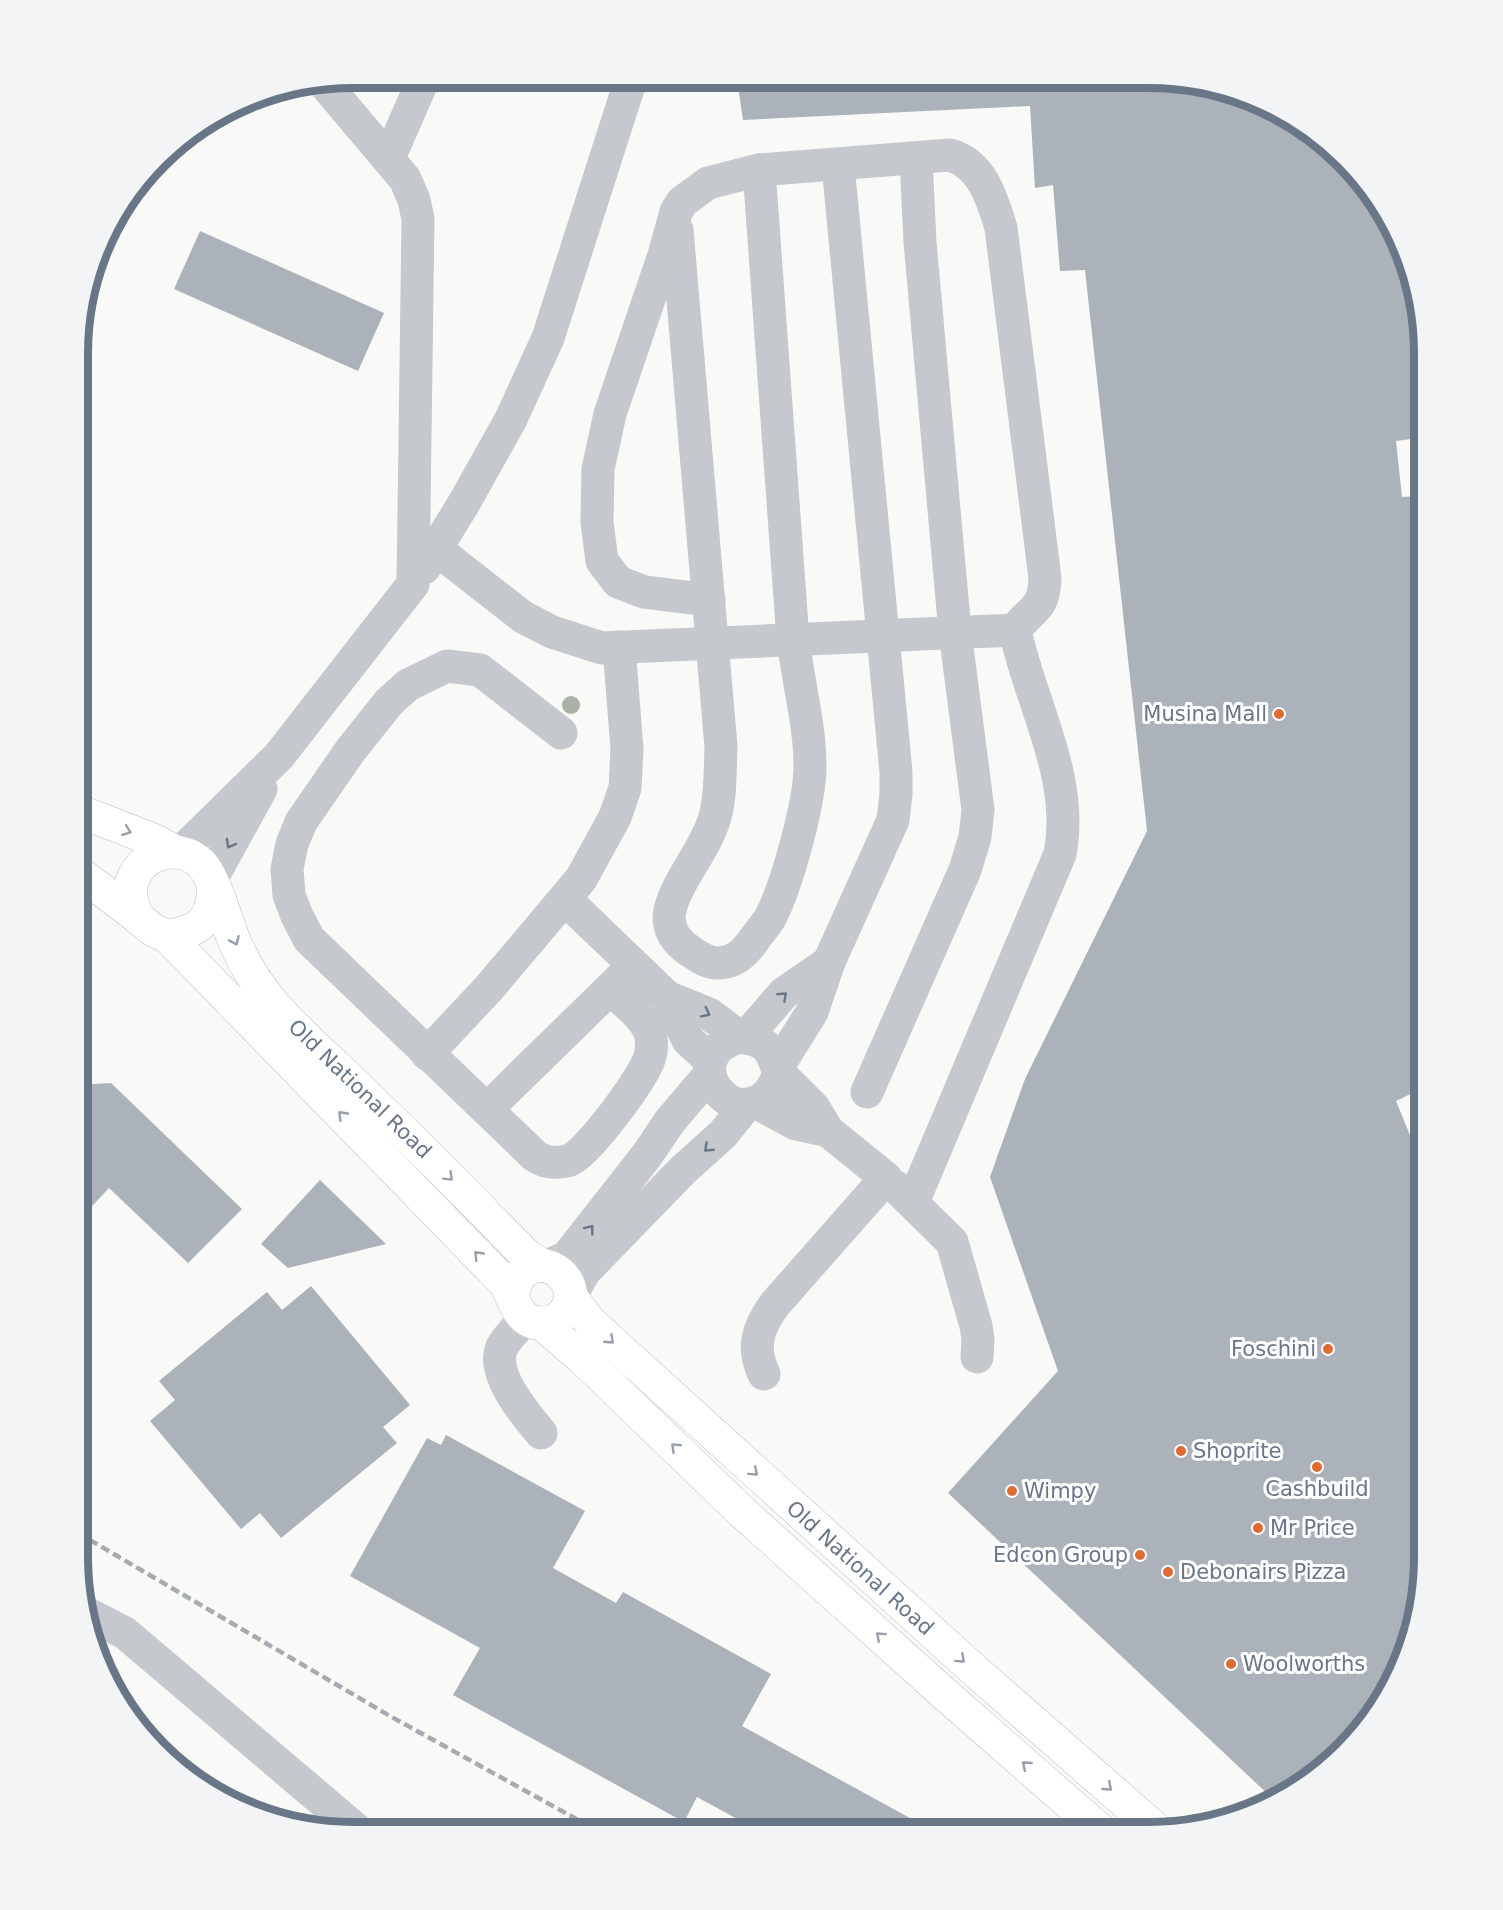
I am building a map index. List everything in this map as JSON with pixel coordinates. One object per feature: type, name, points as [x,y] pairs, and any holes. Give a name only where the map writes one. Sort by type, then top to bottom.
[{"type":"main road","name":"Old National Road","points":[[88,815],[156,841],[200,862],[213,882],[234,940],[251,976],[274,1004],[527,1256],[562,1274],[569,1284],[571,1296],[590,1322],[767,1484],[1147,1822]]},
{"type":"main road","points":[[138,917],[131,899],[131,890],[132,881],[141,865],[157,855],[178,852]]},
{"type":"main road","name":"Old National Road","points":[[88,880],[138,917],[150,929],[166,935],[506,1284],[527,1314],[562,1340],[742,1512],[1091,1822]]},
{"type":"main road","points":[[166,935],[182,934],[196,927],[207,916],[213,902],[213,882]]},
{"type":"main road","points":[[544,1266],[531,1268],[521,1274],[515,1283],[512,1295],[527,1314],[552,1321],[562,1315],[571,1296]]},
{"type":"street","points":[[389,158],[420,88]]},
{"type":"street","points":[[178,852],[279,756],[413,584],[436,549],[511,419],[548,338],[628,88]]},
{"type":"street","points":[[330,90],[405,179],[414,200],[418,219],[413,584]]},
{"type":"street","points":[[436,549],[523,617],[552,632],[602,648],[1016,630],[1034,612],[1044,596],[1045,578],[1001,228],[979,174],[970,163],[962,158],[950,154],[759,171],[708,183],[682,202],[675,212],[664,255],[610,414],[598,469],[597,522],[602,561],[618,582],[644,592],[709,600]]},
{"type":"street","points":[[867,1092],[965,870],[975,837],[978,810],[955,632],[920,242],[916,158]]},
{"type":"street","points":[[571,1296],[585,1271],[683,1170],[723,1134],[751,1103],[769,1092],[778,1070],[812,1012],[828,962],[893,820],[896,772],[838,165]]},
{"type":"street","points":[[675,212],[721,747],[719,790],[714,818],[677,893],[670,910],[669,923],[675,939],[686,948],[705,960],[718,963],[734,959],[746,951],[770,918],[779,896],[803,812],[810,767],[807,729],[793,639],[759,171]]},
{"type":"street","points":[[913,1202],[1060,854],[1064,834],[1049,736],[1035,704],[1016,630]]},
{"type":"street","points":[[427,1054],[489,988],[582,879],[615,817],[625,788],[627,749],[619,647]]},
{"type":"street","points":[[561,733],[480,670],[447,666],[408,685],[389,702],[350,751],[301,822],[292,844],[287,869],[289,895],[309,939],[539,1159],[547,1162],[569,1161],[583,1151],[641,1078],[651,1056],[650,1034],[642,1020],[610,988]]},
{"type":"street","points":[[213,882],[279,756]]},
{"type":"street","points":[[565,899],[667,997],[688,1040],[711,1067],[714,1086],[722,1097],[733,1103],[751,1103],[796,1124],[828,1131]]},
{"type":"street","points":[[743,1037],[784,993],[828,962]]},
{"type":"street","points":[[486,1108],[634,965]]},
{"type":"street","points":[[667,997],[710,1014],[743,1037]]},
{"type":"street","points":[[544,1266],[567,1257],[647,1155],[711,1067],[718,1049],[728,1041],[743,1037],[754,1038],[765,1045],[773,1055],[778,1070],[814,1108],[828,1131],[913,1202],[952,1242],[976,1326],[977,1357]]},
{"type":"street","points":[[764,1374],[758,1363],[756,1351],[760,1325],[775,1304],[886,1178]]},
{"type":"street","points":[[527,1314],[502,1346],[499,1362],[504,1378],[523,1412],[541,1432]]},
{"type":"street","points":[[96,1618],[125,1633],[347,1822]]},
{"type":"building","name":"Musina Mall","points":[[738,88],[1149,88],[1201,94],[1235,103],[1267,116],[1297,133],[1324,154],[1349,179],[1370,206],[1387,236],[1400,268],[1409,302],[1414,336],[1414,439],[1396,441],[1402,497],[1414,496],[1414,1092],[1396,1101],[1414,1145],[1414,1574],[1409,1608],[1400,1642],[1387,1674],[1370,1704],[1349,1731],[1324,1756],[1297,1777],[1267,1794],[948,1493],[1058,1371],[990,1177],[1025,1079],[1147,831],[1085,270],[1060,271],[1053,185],[1035,188],[1030,106],[743,120]]},
{"type":"building","points":[[200,231],[384,313],[358,371],[174,289]]},
{"type":"building","points":[[111,1083],[242,1209],[188,1263],[109,1188],[88,1210],[88,1086]]},
{"type":"building","points":[[320,1180],[386,1244],[288,1268],[261,1244]]},
{"type":"building","points":[[311,1286],[410,1405],[383,1427],[397,1443],[281,1538],[260,1513],[241,1529],[150,1421],[175,1400],[159,1381],[267,1292],[282,1310]]},
{"type":"building","points":[[446,1435],[585,1511],[553,1568],[616,1603],[623,1592],[771,1674],[742,1726],[917,1822],[738,1822],[739,1820],[697,1797],[684,1822],[453,1695],[480,1648],[350,1576],[427,1438],[441,1445]]},
{"type":"railway","points":[[88,1539],[390,1716],[582,1822]]},
{"type":"place","name":"Musina Mall","points":[[1279,714]]},
{"type":"place","name":"Foschini","points":[[1328,1349]]},
{"type":"place","name":"Shoprite","points":[[1181,1451]]},
{"type":"place","name":"Cashbuild","points":[[1317,1467]]},
{"type":"place","name":"Wimpy","points":[[1012,1491]]},
{"type":"place","name":"Mr Price","points":[[1258,1528]]},
{"type":"place","name":"Edcon Group","points":[[1140,1555]]},
{"type":"place","name":"Debonairs Pizza","points":[[1168,1572]]},
{"type":"place","name":"Woolworths","points":[[1231,1664]]}]
